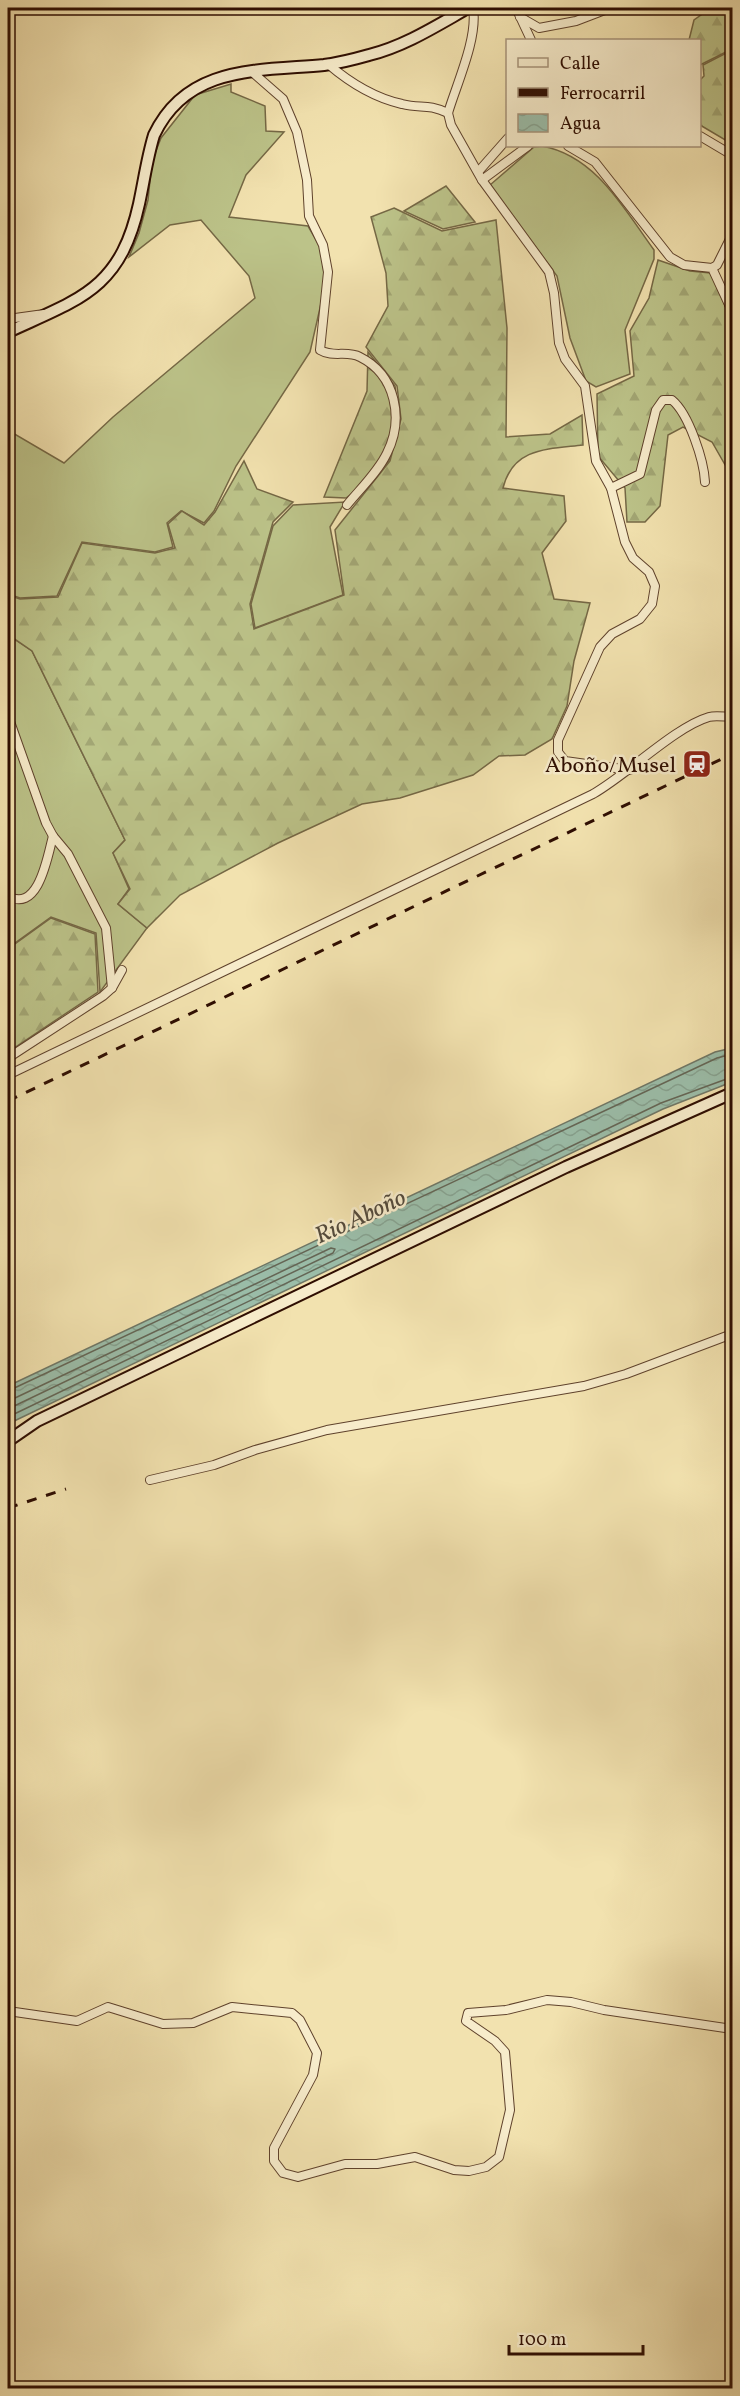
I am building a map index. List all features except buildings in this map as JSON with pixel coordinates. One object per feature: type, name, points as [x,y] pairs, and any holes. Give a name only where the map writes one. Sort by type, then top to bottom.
[{"type":"street","points":[[8,332],[53,313],[92,291],[124,252],[139,203],[147,158],[154,135],[177,100],[199,86],[250,70],[328,64],[372,54],[410,41],[468,8]]},
{"type":"street","points":[[473,8],[475,17],[470,39],[448,113],[451,125],[482,180],[549,272],[554,293],[559,343],[565,359],[585,386],[596,461],[611,488],[625,542],[633,558],[649,572],[656,586],[652,604],[640,620],[612,634],[600,647],[558,740],[558,752],[565,761],[630,770]]},
{"type":"street","points":[[516,8],[531,39]]},
{"type":"street","points":[[520,17],[539,28],[576,21],[610,8]]},
{"type":"street","points":[[328,64],[347,81],[403,105],[431,106],[448,113]]},
{"type":"street","points":[[250,70],[283,99],[297,132],[307,180],[309,216],[324,245],[328,272],[320,350],[327,354],[358,355],[373,365],[391,388],[396,406],[387,453],[347,505]]},
{"type":"street","points":[[701,137],[732,155]]},
{"type":"street","points":[[478,172],[500,143],[506,139]]},
{"type":"street","points":[[482,180],[527,147]]},
{"type":"street","points":[[570,147],[595,162],[670,256],[684,265],[712,268],[717,265],[732,235]]},
{"type":"street","points":[[712,268],[732,311]]},
{"type":"street","points":[[8,319],[53,313]]},
{"type":"street","points":[[611,488],[640,474],[656,410],[663,400],[672,400],[685,417],[705,470],[705,482]]},
{"type":"street","points":[[8,716],[33,793],[53,836],[68,854],[105,928],[112,988]]},
{"type":"street","points":[[8,1075],[593,794],[695,723],[712,716],[732,717]]},
{"type":"street","points":[[8,896],[14,900],[21,899],[35,889],[48,863],[53,836]]},
{"type":"street","points":[[8,1058],[112,988],[123,970]]},
{"type":"street","points":[[8,1441],[37,1421],[566,1167],[732,1093]]},
{"type":"street","points":[[150,1479],[214,1465],[255,1450],[327,1430],[584,1386],[691,1352],[732,1334]]},
{"type":"street","points":[[8,2011],[77,2020],[108,2007],[163,2024],[193,2023],[232,2007],[292,2013],[300,2020],[317,2053],[313,2075],[274,2148],[274,2161],[283,2173],[298,2176],[345,2164],[377,2164],[415,2157],[469,2171],[486,2167],[499,2157],[510,2110],[505,2052],[495,2041],[466,2021],[468,2013],[506,2010],[547,2000],[732,2029]]},
{"type":"green space","points":[[711,8],[732,8],[732,49],[701,64],[701,39],[689,39],[694,20]]},
{"type":"green space","points":[[732,50],[732,144],[701,126],[703,65]]},
{"type":"green space","points":[[231,84],[231,92],[265,106],[266,131],[284,132],[246,175],[229,217],[308,226],[322,250],[325,286],[310,352],[236,466],[214,511],[204,523],[181,511],[167,523],[173,547],[155,552],[82,542],[57,596],[20,598],[8,594],[8,426],[11,432],[64,463],[113,417],[255,298],[249,276],[201,220],[170,225],[129,257],[139,233],[148,200],[152,161],[161,138],[195,95]]},
{"type":"green space","points":[[534,147],[545,147],[561,152],[593,172],[620,202],[654,250],[654,259],[625,330],[630,374],[596,387],[586,381],[570,338],[557,276],[490,185]]},
{"type":"green space","points":[[446,186],[475,222],[443,229],[404,211]]},
{"type":"green space","points":[[394,208],[442,231],[496,220],[507,328],[506,437],[550,434],[582,415],[583,445],[545,450],[524,457],[508,475],[503,488],[564,496],[566,521],[542,553],[554,599],[590,603],[574,661],[567,706],[552,739],[525,755],[499,756],[473,775],[400,798],[362,804],[278,843],[180,895],[147,928],[118,904],[130,889],[113,853],[125,840],[32,651],[9,635],[8,595],[20,599],[58,597],[82,543],[155,553],[175,548],[168,524],[182,511],[204,525],[215,512],[244,461],[257,489],[293,502],[273,522],[250,604],[254,629],[344,595],[335,530],[390,461],[401,419],[397,386],[366,347],[388,306],[386,273],[371,217]]},
{"type":"green space","points":[[658,260],[690,271],[711,273],[732,322],[732,477],[712,442],[683,427],[668,435],[660,506],[645,522],[627,522],[625,488],[598,456],[597,394],[634,376],[630,331],[649,298]]},
{"type":"green space","points":[[368,352],[395,386],[399,419],[389,461],[377,475],[346,498],[324,497],[367,391]]},
{"type":"green space","points":[[345,502],[330,527],[343,595],[255,628],[251,604],[273,526],[293,505]]},
{"type":"green space","points":[[8,635],[32,651],[125,840],[113,853],[129,889],[118,904],[147,928],[100,992],[96,933],[51,917],[8,948]]},
{"type":"green space","points":[[51,918],[95,934],[98,992],[8,1052],[8,949]]},
{"type":"water","points":[[732,1048],[732,1082],[663,1109],[8,1424],[8,1386],[715,1052]]},
{"type":"railway","points":[[8,1101],[732,754]]},
{"type":"railway","points":[[8,1508],[66,1489]]},
{"type":"place","name":"Aboño/Musel","points":[[697,764]]},
{"type":"water label","name":"Rio Aboño","points":[[360,1216]]}]
